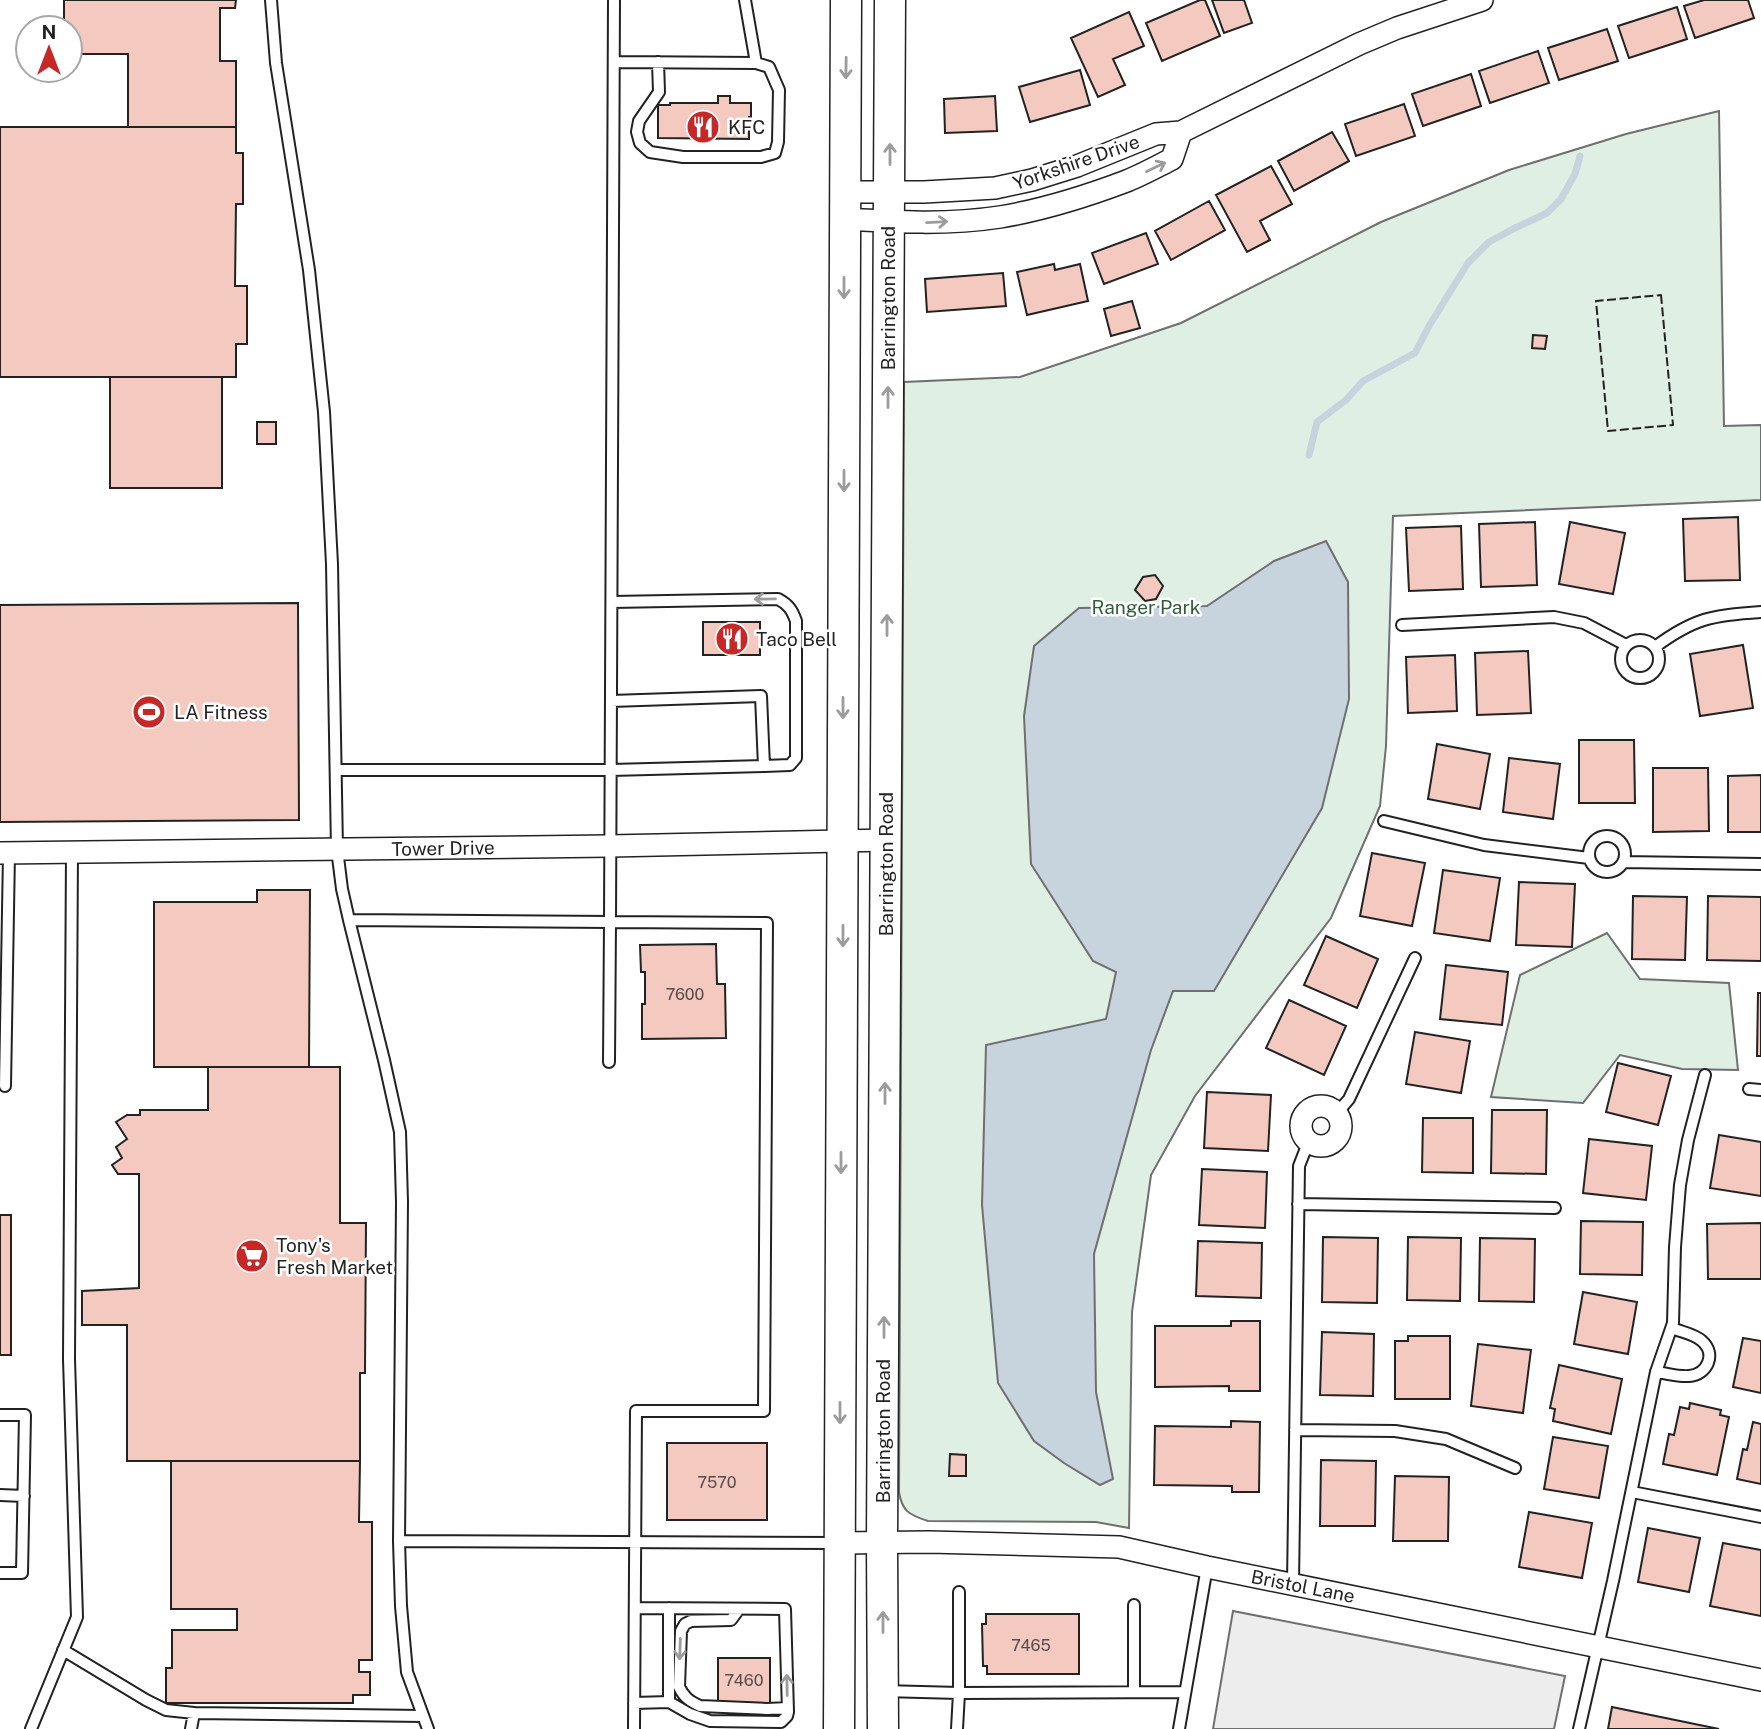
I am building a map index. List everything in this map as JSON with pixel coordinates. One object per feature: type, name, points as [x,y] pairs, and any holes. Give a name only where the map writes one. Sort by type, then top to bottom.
[{"type":"main road","points":[[839,1729],[846,0]]},
{"type":"main road","name":"Barrington Road","points":[[883,1729],[890,0]]},
{"type":"street","name":"Yorkshire Drive","points":[[845,205],[889,191],[946,192],[995,188],[1077,166],[1156,134],[1181,132],[1359,44],[1397,28],[1482,0]]},
{"type":"street","name":"Yorkshire Drive","points":[[845,205],[888,222],[962,221],[1016,214],[1053,205],[1125,181],[1172,159],[1181,132]]},
{"type":"street","name":"Tower Drive","points":[[4,853],[887,840]]},
{"type":"street","points":[[1322,1106],[1337,1113],[1341,1129],[1338,1137],[1324,1147],[1308,1143],[1300,1128],[1306,1112],[1313,1107],[1322,1106]]},
{"type":"street","name":"Bristol Lane","points":[[839,1543],[1119,1547],[1761,1680]]},
{"type":"lane","points":[[271,0],[276,64],[309,271],[324,412],[332,564],[338,849],[342,889],[400,1132],[401,1606],[407,1672],[428,1729]]},
{"type":"lane","points":[[609,1062],[614,0]]},
{"type":"lane","points":[[745,0],[755,63]]},
{"type":"lane","points":[[614,62],[658,62],[755,63],[769,67],[779,90],[778,142],[775,153],[761,157],[683,157],[650,152],[640,143],[637,132],[639,121],[659,92],[658,62]]},
{"type":"lane","points":[[336,770],[790,765],[796,758],[796,621],[787,604],[778,599],[611,602]]},
{"type":"lane","points":[[1655,647],[1675,632],[1701,620],[1725,614],[1761,612]]},
{"type":"lane","points":[[1402,625],[1554,617],[1584,623],[1626,645]]},
{"type":"lane","points":[[1644,640],[1655,647],[1659,659],[1656,671],[1639,679],[1627,674],[1621,663],[1622,651],[1626,645],[1644,640]]},
{"type":"lane","points":[[611,701],[761,696],[764,766]]},
{"type":"lane","points":[[1384,821],[1484,845],[1589,858]]},
{"type":"lane","points":[[1609,835],[1623,845],[1625,856],[1616,870],[1604,873],[1594,868],[1589,858],[1589,850],[1598,838],[1609,835]]},
{"type":"lane","points":[[33,1728],[77,1617],[69,1359],[72,852]]},
{"type":"lane","points":[[4,853],[5,1086]]},
{"type":"lane","points":[[1623,862],[1761,864]]},
{"type":"lane","points":[[349,920],[767,923],[764,1411],[636,1411],[634,1729]]},
{"type":"lane","points":[[1337,1113],[1349,1099],[1415,958]]},
{"type":"lane","points":[[1579,1729],[1599,1647],[1656,1371],[1675,1314],[1675,1247],[1681,1185],[1688,1140],[1705,1075]]},
{"type":"lane","points":[[1293,1583],[1299,1167],[1308,1143]]},
{"type":"lane","points":[[1298,1204],[1555,1208]]},
{"type":"lane","points":[[1656,1371],[1690,1376],[1703,1372],[1709,1363],[1709,1352],[1699,1338],[1672,1328]]},
{"type":"lane","points":[[0,1415],[25,1415],[22,1573],[0,1573]]},
{"type":"lane","points":[[1295,1430],[1395,1431],[1446,1439],[1515,1468]]},
{"type":"lane","points":[[1632,1492],[1761,1517]]},
{"type":"lane","points":[[0,1495],[24,1496]]},
{"type":"lane","points":[[399,1541],[839,1543]]},
{"type":"lane","points":[[1179,1729],[1208,1567]]},
{"type":"lane","points":[[957,1729],[959,1592]]},
{"type":"lane","points":[[1134,1605],[1134,1692]]},
{"type":"lane","points":[[634,1703],[669,1702],[710,1721],[781,1722],[787,1716],[788,1708],[785,1609],[635,1608]]},
{"type":"lane","points":[[669,1608],[669,1702]]},
{"type":"lane","points":[[739,1609],[732,1620],[691,1621],[685,1625],[681,1631],[679,1687],[683,1695],[700,1706],[788,1708]]},
{"type":"lane","points":[[63,1650],[166,1710],[194,1713],[423,1716]]},
{"type":"lane","points":[[883,1691],[1185,1692]]},
{"type":"lane","points":[[191,1729],[194,1713]]},
{"type":"green space","name":"Ranger Park","points":[[1719,111],[1724,426],[1761,425],[1761,500],[1393,516],[1386,746],[1380,806],[1331,918],[1195,1096],[1151,1175],[1132,1312],[1129,1528],[1096,1522],[928,1521],[911,1514],[904,1508],[899,1492],[904,382],[1020,377],[1181,323],[1381,222],[1509,170],[1626,134]]},
{"type":"green space","points":[[1607,933],[1640,979],[1729,983],[1738,1070],[1682,1069],[1620,1055],[1583,1103],[1491,1097],[1520,975]]},
{"type":"shaded area","points":[[1326,541],[1348,582],[1349,699],[1322,808],[1214,991],[1173,991],[1151,1050],[1094,1254],[1096,1392],[1113,1479],[1100,1485],[1034,1441],[998,1383],[982,1205],[986,1045],[1106,1019],[1116,972],[1093,961],[1031,864],[1024,716],[1034,646],[1079,608],[1207,606],[1274,561]]},
{"type":"shaded area","points":[[1233,1611],[1565,1676],[1554,1729],[1213,1729]]},
{"type":"building","points":[[64,0],[236,0],[235,8],[220,8],[220,61],[236,61],[236,127],[128,127],[128,54],[84,54],[84,14],[64,14]]},
{"type":"building","points":[[1205,0],[1220,36],[1162,61],[1146,23]]},
{"type":"building","points":[[1212,0],[1244,0],[1252,23],[1224,33]]},
{"type":"building","points":[[1704,0],[1748,0],[1754,18],[1695,38],[1684,6]]},
{"type":"building","points":[[1677,7],[1687,39],[1629,58],[1618,26]]},
{"type":"building","points":[[1129,12],[1144,46],[1113,59],[1125,85],[1098,97],[1071,38]]},
{"type":"building","points":[[1607,29],[1618,61],[1559,80],[1548,48]]},
{"type":"building","points":[[1538,51],[1549,83],[1490,103],[1479,71]]},
{"type":"building","points":[[1080,70],[1090,105],[1030,122],[1019,87]]},
{"type":"building","points":[[1471,74],[1481,106],[1423,126],[1412,94]]},
{"type":"building","name":"KFC","points":[[718,96],[730,96],[730,103],[751,103],[749,139],[658,138],[658,105],[718,103]]},
{"type":"building","points":[[995,96],[997,131],[945,133],[944,99]]},
{"type":"building","points":[[1404,104],[1415,136],[1356,156],[1345,124]]},
{"type":"building","points":[[0,127],[236,127],[236,153],[243,153],[243,204],[236,204],[235,286],[247,286],[247,344],[236,344],[236,377],[0,377]]},
{"type":"building","points":[[1332,132],[1349,161],[1294,191],[1278,161]]},
{"type":"building","points":[[1271,166],[1292,204],[1260,221],[1270,240],[1247,252],[1216,195]]},
{"type":"building","points":[[1209,201],[1225,230],[1171,260],[1155,231]]},
{"type":"building","points":[[1146,233],[1158,264],[1104,284],[1092,253]]},
{"type":"building","points":[[1054,264],[1055,270],[1080,264],[1088,301],[1027,315],[1017,272]]},
{"type":"building","points":[[1003,273],[1006,306],[927,312],[925,279]]},
{"type":"building","points":[[1132,301],[1140,328],[1111,336],[1104,309]]},
{"type":"building","points":[[1533,335],[1547,336],[1545,349],[1532,348]]},
{"type":"building","points":[[110,377],[222,377],[222,488],[110,488]]},
{"type":"building","points":[[257,422],[276,422],[276,444],[257,444]]},
{"type":"building","points":[[1738,517],[1740,580],[1685,581],[1683,519]]},
{"type":"building","points":[[1535,522],[1537,585],[1481,587],[1479,524]]},
{"type":"building","points":[[1570,522],[1625,533],[1613,594],[1559,584]]},
{"type":"building","points":[[1461,526],[1463,589],[1409,591],[1406,528]]},
{"type":"building","points":[[1155,575],[1163,586],[1156,599],[1145,601],[1135,590],[1143,577]]},
{"type":"building","name":"LA Fitness","points":[[298,603],[299,820],[0,822],[0,605]]},
{"type":"building","name":"Taco Bell","points":[[703,622],[760,622],[760,655],[703,655]]},
{"type":"building","points":[[1743,645],[1753,708],[1700,716],[1690,654]]},
{"type":"building","points":[[1528,651],[1531,713],[1477,715],[1475,653]]},
{"type":"building","points":[[1455,655],[1457,711],[1408,713],[1406,657]]},
{"type":"building","points":[[1579,740],[1634,740],[1635,803],[1579,803]]},
{"type":"building","points":[[1437,744],[1490,754],[1480,809],[1428,799]]},
{"type":"building","points":[[1509,758],[1560,764],[1553,819],[1503,812]]},
{"type":"building","points":[[1653,768],[1708,768],[1709,831],[1653,832]]},
{"type":"building","points":[[1761,775],[1761,832],[1728,832],[1728,776]]},
{"type":"building","points":[[1372,853],[1425,863],[1412,926],[1360,916]]},
{"type":"building","points":[[1443,870],[1500,878],[1490,941],[1434,933]]},
{"type":"building","points":[[1519,882],[1575,884],[1572,947],[1516,945]]},
{"type":"building","points":[[257,890],[310,890],[309,1067],[154,1067],[154,902],[257,902]]},
{"type":"building","points":[[1633,896],[1687,897],[1685,960],[1632,959]]},
{"type":"building","points":[[1708,896],[1761,897],[1761,961],[1707,960]]},
{"type":"building","points":[[1326,936],[1378,959],[1357,1008],[1304,985]]},
{"type":"building","points":[[716,944],[717,984],[725,984],[726,1038],[642,1039],[645,972],[641,972],[640,945]]},
{"type":"building","points":[[1446,965],[1508,972],[1502,1025],[1440,1019]]},
{"type":"building","points":[[1758,993],[1761,993],[1761,1056],[1757,1056]]},
{"type":"building","points":[[1289,1000],[1346,1026],[1324,1075],[1266,1048]]},
{"type":"building","points":[[1415,1032],[1470,1041],[1461,1093],[1406,1084]]},
{"type":"building","points":[[1618,1063],[1671,1076],[1658,1125],[1606,1112]]},
{"type":"building","name":"Tony's Fresh Market","points":[[208,1067],[340,1067],[340,1223],[366,1223],[365,1373],[360,1373],[360,1461],[127,1461],[127,1325],[82,1325],[82,1291],[139,1288],[139,1174],[118,1174],[112,1165],[122,1158],[116,1147],[127,1139],[116,1122],[127,1115],[140,1115],[140,1110],[208,1110]]},
{"type":"building","points":[[1207,1092],[1271,1095],[1268,1151],[1204,1148]]},
{"type":"building","points":[[1492,1110],[1547,1110],[1546,1174],[1491,1173]]},
{"type":"building","points":[[1423,1118],[1473,1118],[1473,1173],[1422,1172]]},
{"type":"building","points":[[1719,1135],[1761,1142],[1761,1196],[1710,1188]]},
{"type":"building","points":[[1589,1139],[1652,1146],[1646,1200],[1583,1193]]},
{"type":"building","points":[[1202,1169],[1267,1172],[1265,1228],[1199,1225]]},
{"type":"building","points":[[0,1215],[11,1215],[11,1355],[0,1355]]},
{"type":"building","points":[[1581,1221],[1643,1222],[1642,1275],[1580,1274]]},
{"type":"building","points":[[1761,1223],[1761,1279],[1708,1279],[1707,1224]]},
{"type":"building","points":[[1323,1237],[1378,1238],[1377,1303],[1322,1302]]},
{"type":"building","points":[[1408,1237],[1461,1238],[1460,1301],[1407,1300]]},
{"type":"building","points":[[1480,1238],[1535,1239],[1534,1302],[1479,1301]]},
{"type":"building","points":[[1198,1241],[1262,1243],[1261,1298],[1196,1296]]},
{"type":"building","points":[[1583,1292],[1637,1302],[1628,1354],[1574,1344]]},
{"type":"building","points":[[1231,1321],[1260,1321],[1260,1391],[1229,1391],[1229,1386],[1155,1387],[1155,1326],[1231,1326]]},
{"type":"building","points":[[1322,1332],[1374,1334],[1373,1396],[1320,1395]]},
{"type":"building","points":[[1408,1336],[1450,1336],[1450,1399],[1395,1399],[1395,1341],[1408,1341]]},
{"type":"building","points":[[1743,1338],[1761,1341],[1761,1393],[1733,1387]]},
{"type":"building","points":[[1478,1344],[1531,1350],[1523,1413],[1471,1406]]},
{"type":"building","points":[[1559,1365],[1622,1379],[1611,1434],[1553,1421],[1555,1409],[1550,1408]]},
{"type":"building","points":[[1690,1403],[1721,1410],[1720,1415],[1729,1417],[1717,1475],[1663,1464],[1669,1434],[1674,1435],[1680,1407],[1689,1409]]},
{"type":"building","points":[[1231,1421],[1260,1422],[1259,1492],[1232,1492],[1232,1486],[1154,1485],[1155,1426],[1231,1427]]},
{"type":"building","points":[[1753,1422],[1761,1424],[1761,1484],[1737,1479],[1743,1449],[1747,1450]]},
{"type":"building","points":[[1553,1437],[1608,1446],[1599,1498],[1544,1489]]},
{"type":"building","points":[[667,1443],[767,1443],[767,1520],[667,1520]]},
{"type":"building","points":[[950,1454],[966,1455],[966,1476],[949,1476]]},
{"type":"building","points":[[1321,1460],[1376,1461],[1375,1526],[1320,1526]]},
{"type":"building","points":[[171,1461],[360,1461],[359,1522],[372,1522],[372,1660],[359,1660],[359,1672],[370,1672],[370,1695],[353,1695],[353,1703],[166,1703],[166,1668],[172,1668],[172,1630],[237,1630],[237,1609],[171,1609]]},
{"type":"building","points":[[1395,1476],[1449,1477],[1448,1541],[1393,1541]]},
{"type":"building","points":[[1529,1512],[1592,1523],[1582,1578],[1519,1567]]},
{"type":"building","points":[[1648,1528],[1700,1538],[1689,1592],[1638,1582]]},
{"type":"building","points":[[1723,1543],[1761,1550],[1761,1616],[1710,1606]]},
{"type":"building","points":[[986,1614],[1079,1614],[1079,1674],[987,1674],[987,1666],[983,1666],[982,1624],[986,1624]]},
{"type":"building","points":[[718,1658],[770,1658],[770,1703],[718,1703]]},
{"type":"building","points":[[1612,1707],[1719,1729],[1608,1729]]},
{"type":"waterway","points":[[1309,455],[1317,422],[1346,400],[1363,381],[1415,353],[1468,263],[1489,242],[1547,213],[1561,199],[1575,174],[1580,156]]},
{"type":"fence","points":[[1661,295],[1673,425],[1608,431],[1596,301],[1661,295]]},
{"type":"place","name":"KFC","points":[[703,127]]},
{"type":"place","name":"Taco Bell","points":[[732,639]]},
{"type":"place","name":"LA Fitness","points":[[149,712]]},
{"type":"place","name":"Tony's Fresh Market","points":[[252,1256]]}]
